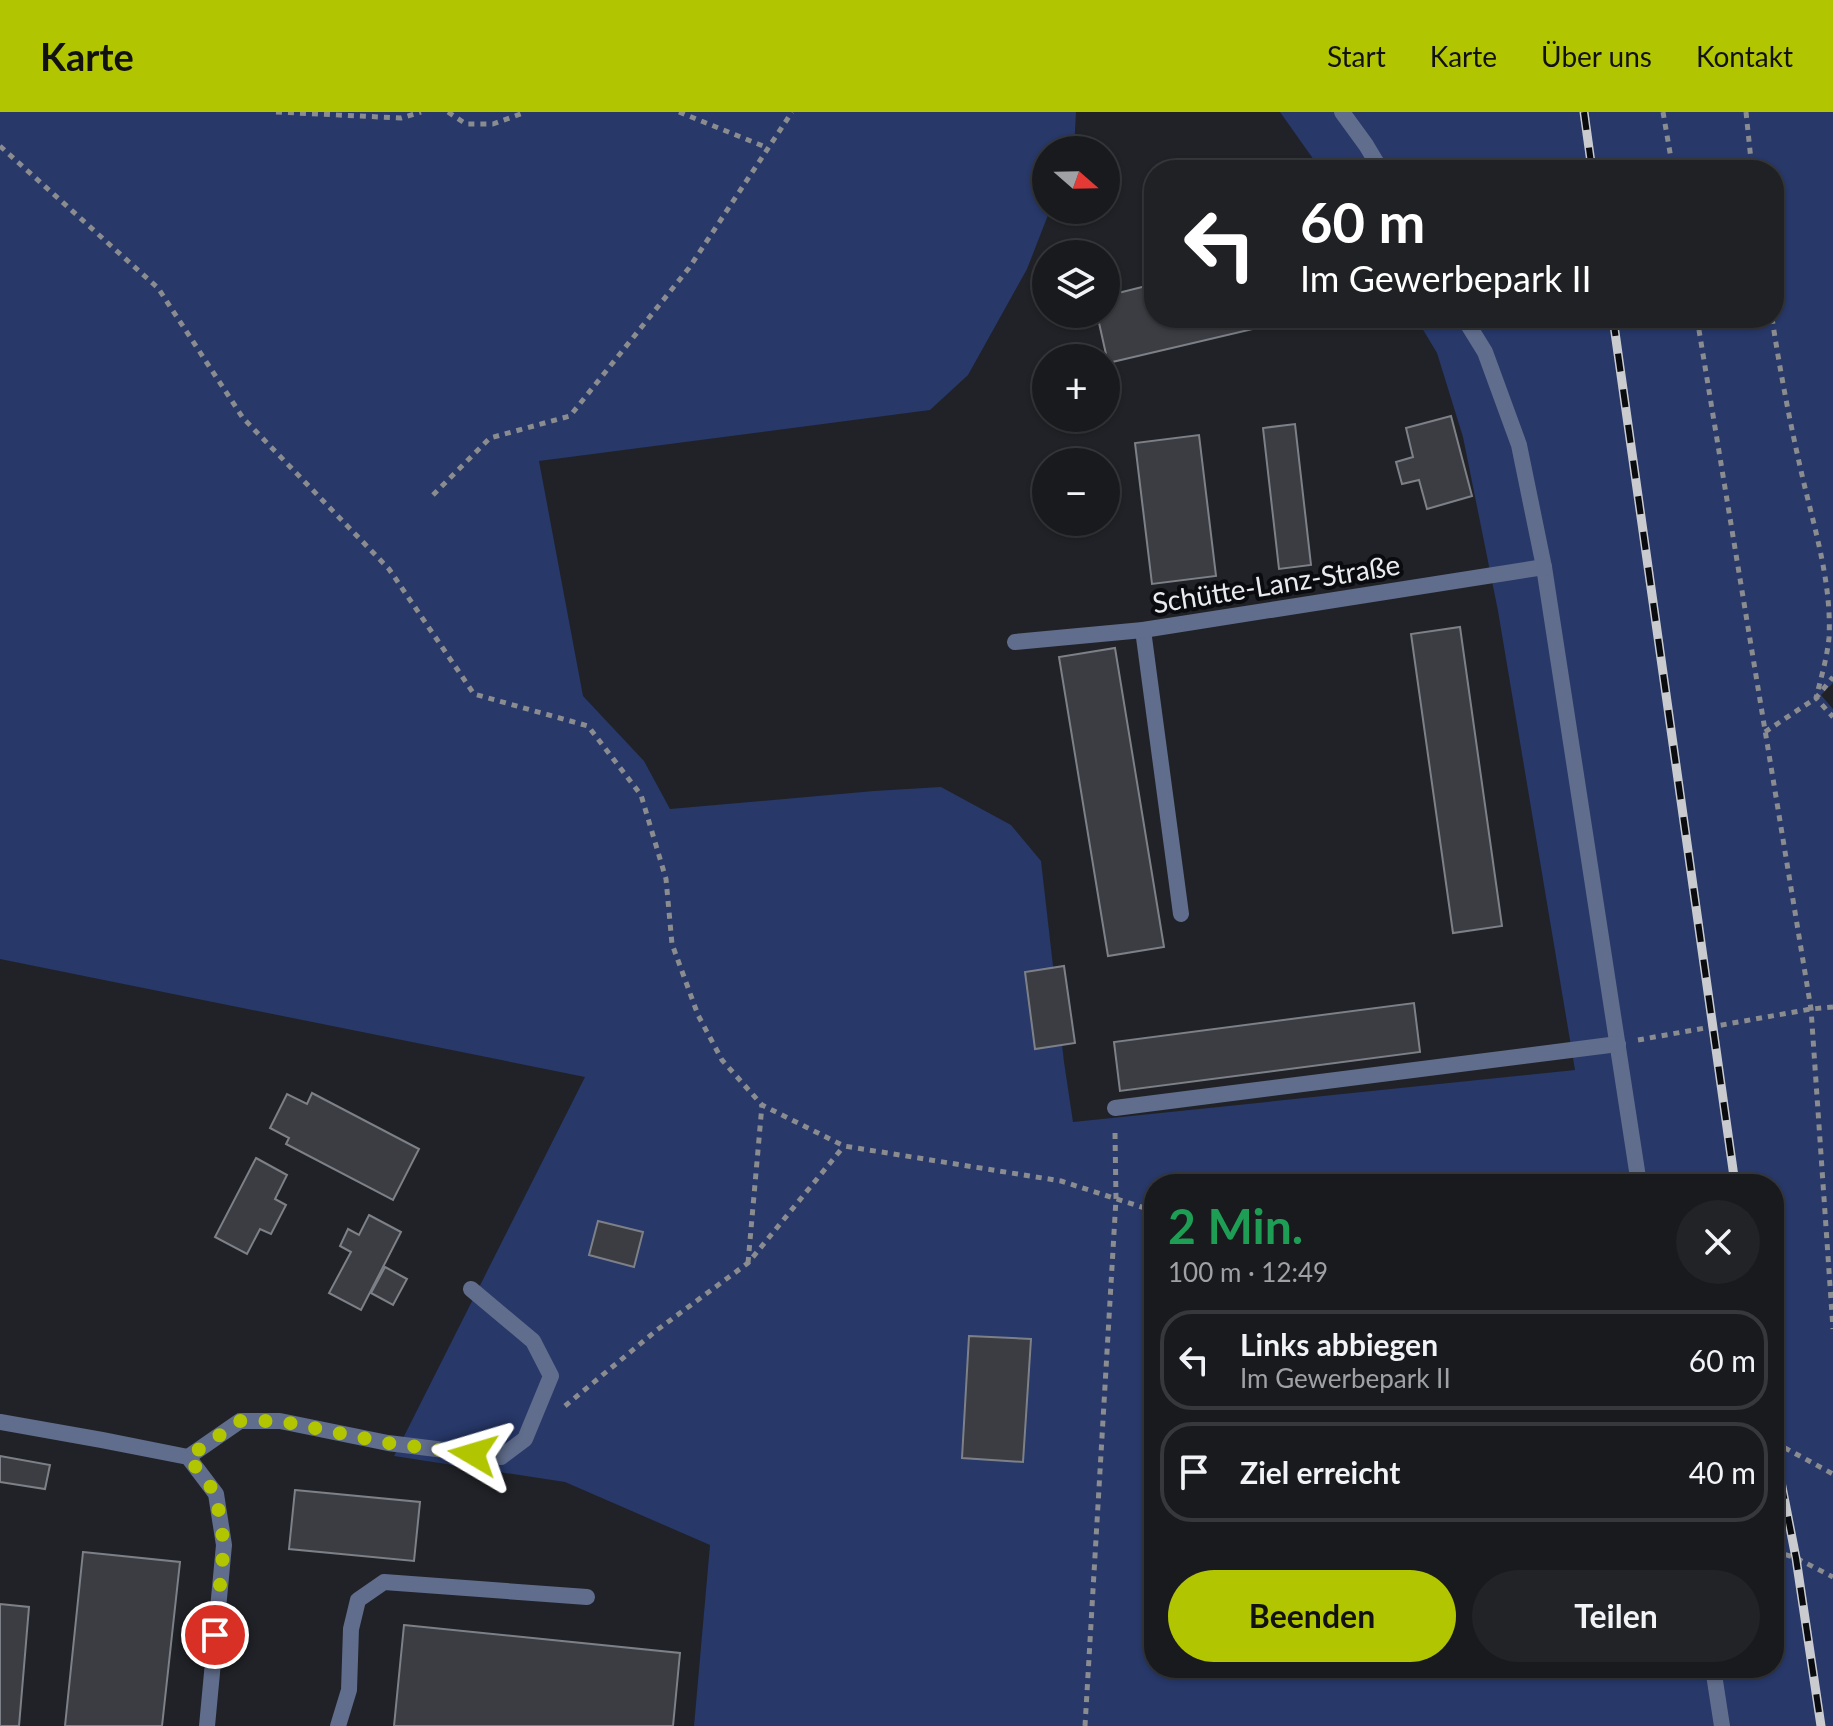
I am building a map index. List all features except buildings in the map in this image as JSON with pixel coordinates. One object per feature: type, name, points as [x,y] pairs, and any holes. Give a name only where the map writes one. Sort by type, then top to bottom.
[{"type":"street","points":[[1342,112],[1375,160]]},
{"type":"street","points":[[1470,328],[1485,352],[1519,445],[1544,567],[1638,1174]]},
{"type":"street","name":"Schütte-Lanz-Straße","points":[[1015,642],[1143,630],[1544,567]]},
{"type":"street","points":[[1143,630],[1181,914]]},
{"type":"street","points":[[1115,1108],[1618,1044]]},
{"type":"street","points":[[188,1457],[240,1421],[280,1421],[388,1443],[501,1457],[525,1439],[551,1376],[533,1341],[471,1289]]},
{"type":"street","points":[[0,1422],[188,1457],[216,1494],[224,1545],[207,1726]]},
{"type":"street","points":[[338,1726],[349,1690],[351,1629],[358,1600],[384,1582],[587,1597]]},
{"type":"street","points":[[1715,1678],[1722,1726]]},
{"type":"path","points":[[276,112],[401,118],[421,112]]},
{"type":"path","points":[[448,112],[466,124],[493,124],[526,112]]},
{"type":"path","points":[[679,112],[768,148]]},
{"type":"path","points":[[433,495],[490,438],[570,416],[689,268],[792,112]]},
{"type":"path","points":[[1663,112],[1671,160]]},
{"type":"path","points":[[1746,112],[1751,160]]},
{"type":"path","points":[[0,146],[158,288],[243,418],[389,569],[474,694],[588,726],[641,795],[666,879],[672,944],[698,1015],[722,1060],[762,1105],[844,1146],[1061,1181],[1144,1208]]},
{"type":"path","points":[[1699,328],[1811,1009],[1833,1329]]},
{"type":"path","points":[[1774,328],[1786,410],[1821,557],[1827,599],[1829,637],[1816,698]]},
{"type":"path","points":[[1765,732],[1816,698],[1833,677]]},
{"type":"path","points":[[1816,698],[1833,717]]},
{"type":"path","points":[[1618,1044],[1833,1007]]},
{"type":"path","points":[[748,1263],[762,1105]]},
{"type":"path","points":[[1085,1726],[1116,1199],[1115,1108]]},
{"type":"path","points":[[561,1409],[657,1330],[748,1263],[844,1146]]},
{"type":"path","points":[[1784,1447],[1833,1474]]},
{"type":"path","points":[[1784,1554],[1833,1577]]},
{"type":"shaded area","points":[[0,112],[1076,112],[1075,136],[1032,136],[1032,224],[1045,224],[1038,240],[1032,240],[1032,256],[1027,269],[968,375],[930,410],[539,461],[583,696],[644,761],[670,809],[941,787],[1011,825],[1041,861],[1073,1122],[1575,1070],[1498,611],[1463,437],[1437,353],[1422,328],[1784,328],[1784,160],[1314,160],[1280,112],[1833,112],[1833,683],[1821,695],[1833,709],[1833,1726],[694,1726],[710,1545],[565,1482],[394,1456],[585,1077],[0,959]]},
{"type":"railway","points":[[1584,112],[1591,160]]},
{"type":"railway","points":[[1614,328],[1734,1174]]},
{"type":"railway","points":[[1784,1497],[1821,1726]]},
{"type":"route","points":[[215,1635],[224,1545],[216,1494],[188,1457],[240,1421],[280,1421],[388,1443],[473,1454]]}]
